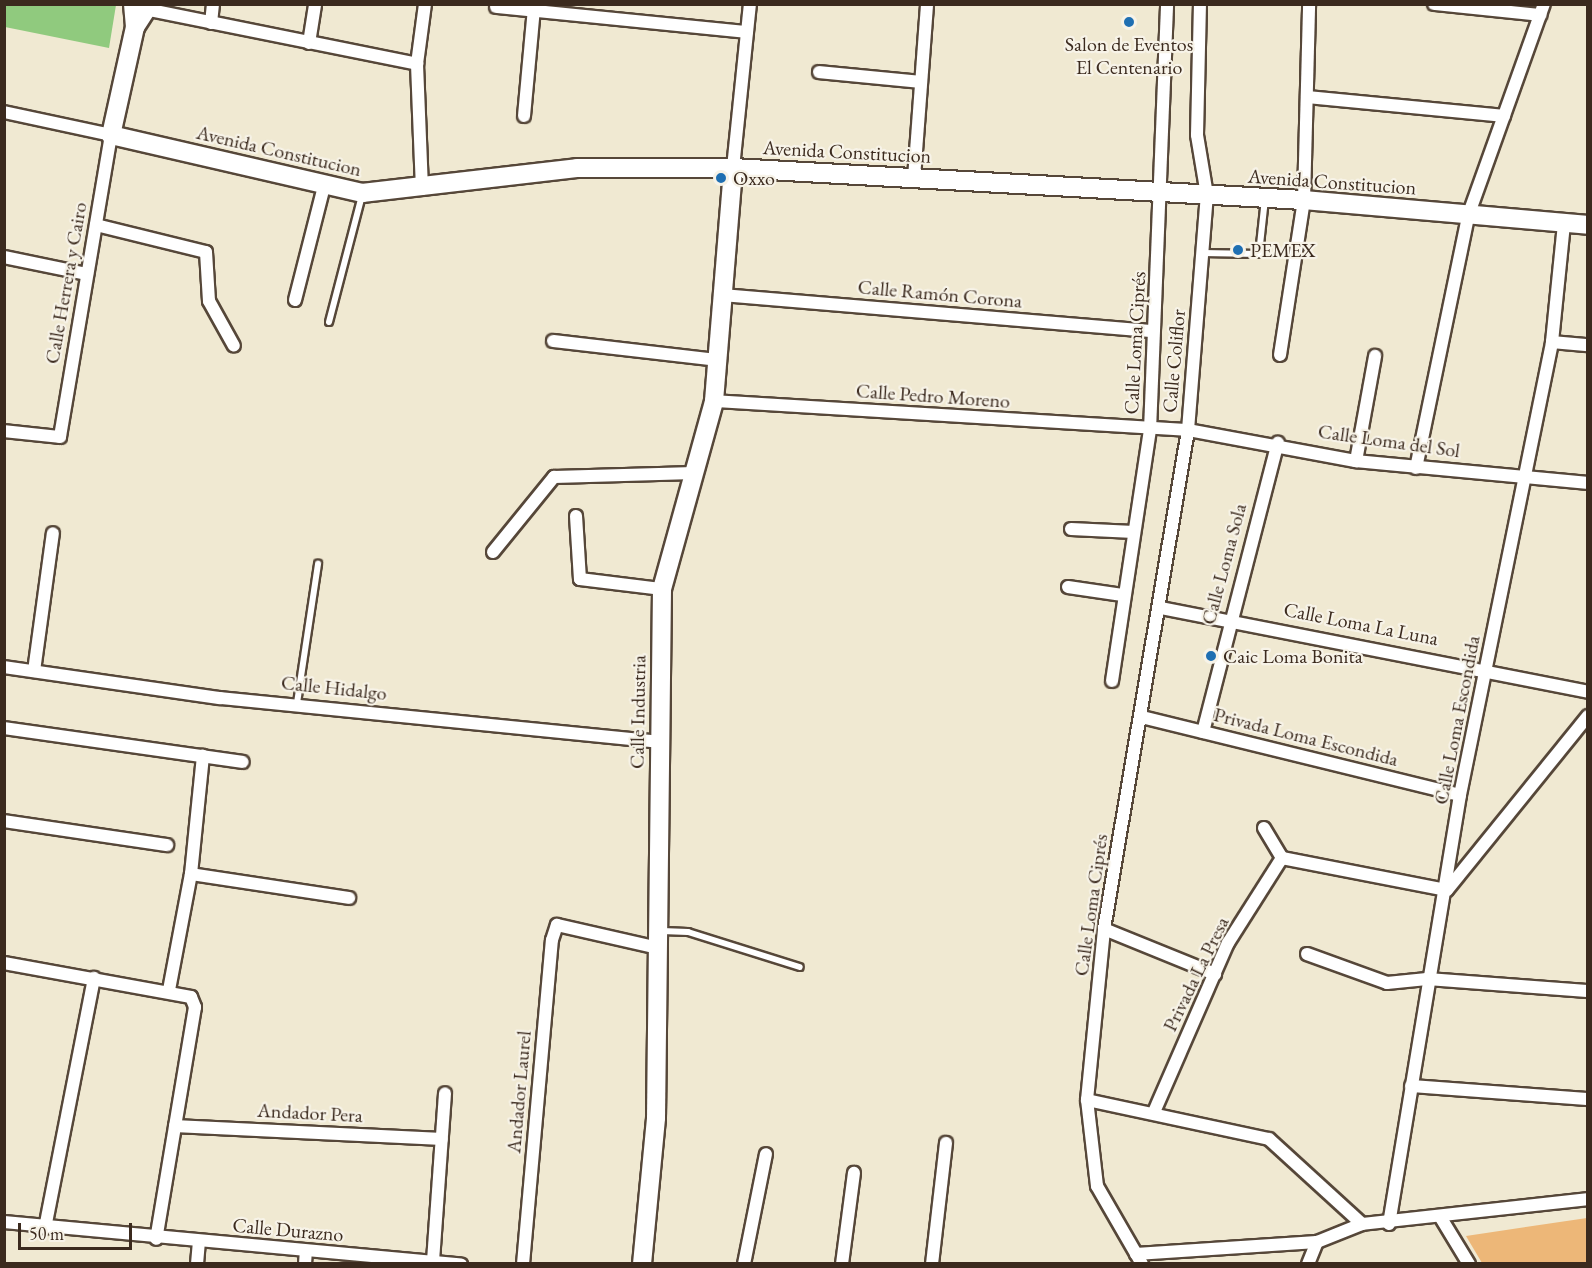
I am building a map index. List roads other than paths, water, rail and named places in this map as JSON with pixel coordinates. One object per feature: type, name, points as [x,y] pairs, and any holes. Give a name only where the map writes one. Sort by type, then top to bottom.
[{"type":"street","points":[[211,24],[213,4]]},
{"type":"street","points":[[309,43],[315,4]]},
{"type":"street","points":[[422,189],[417,64],[425,4]]},
{"type":"street","points":[[733,168],[750,4]]},
{"type":"street","points":[[914,178],[927,4]]},
{"type":"street","name":"Calle Loma Ciprés","points":[[1112,681],[1122,595],[1150,430],[1162,191],[1167,4]]},
{"type":"street","name":"Calle Coliflor","points":[[1142,717],[1188,430],[1207,195],[1197,135],[1200,4]]},
{"type":"street","points":[[1280,355],[1304,200],[1309,4]]},
{"type":"street","points":[[1416,468],[1468,216],[1542,10],[1434,4]]},
{"type":"street","points":[[4,112],[111,135],[141,7],[211,24],[417,64]]},
{"type":"street","points":[[496,7],[534,8],[747,32]]},
{"type":"street","points":[[524,117],[534,8]]},
{"type":"street","points":[[819,72],[921,82]]},
{"type":"street","points":[[1308,97],[1504,116]]},
{"type":"street","name":"Avenida Constitucion","points":[[111,135],[362,193],[422,189],[503,174],[577,168],[733,168],[1304,200],[1587,225]]},
{"type":"street","name":"Calle Herrera y Cairo","points":[[4,431],[60,437],[111,135]]},
{"type":"street","name":"Calle Industria","points":[[642,1263],[656,1118],[662,589],[714,401],[733,168]]},
{"type":"street","points":[[295,300],[324,186]]},
{"type":"street","name":"Calle Loma Escondida","points":[[1389,1224],[1427,979],[1447,890],[1460,795],[1552,342],[1564,223]]},
{"type":"street","points":[[96,225],[206,252],[208,301],[234,346]]},
{"type":"street","points":[[4,257],[87,274]]},
{"type":"street","name":"Calle Ramón Corona","points":[[722,295],[1154,331]]},
{"type":"street","points":[[553,341],[717,360]]},
{"type":"street","points":[[1552,342],[1587,345]]},
{"type":"street","points":[[1356,461],[1375,356]]},
{"type":"street","name":"Calle Pedro Moreno","points":[[714,401],[1150,430]]},
{"type":"street","name":"Calle Loma del Sol","points":[[1150,430],[1188,430],[1278,443],[1356,461],[1587,483]]},
{"type":"street","name":"Calle Loma Sola","points":[[1203,732],[1229,618],[1278,443]]},
{"type":"street","points":[[493,552],[554,477],[694,473]]},
{"type":"street","points":[[576,516],[580,579],[662,589]]},
{"type":"street","points":[[1071,529],[1134,532]]},
{"type":"street","points":[[34,671],[53,533]]},
{"type":"street","points":[[1068,587],[1122,595]]},
{"type":"street","name":"Calle Loma La Luna","points":[[1161,608],[1229,618],[1487,669],[1587,692]]},
{"type":"street","name":"Calle Hidalgo","points":[[5,670],[34,671],[297,703],[660,742]]},
{"type":"street","points":[[1264,828],[1282,858],[1447,890],[1587,716]]},
{"type":"street","name":"Calle Loma Ciprés","points":[[1139,1259],[1097,1186],[1087,1100],[1104,929],[1142,717]]},
{"type":"street","name":"Privada Loma Escondida","points":[[1142,717],[1460,795]]},
{"type":"street","points":[[4,729],[243,762]]},
{"type":"street","points":[[169,990],[191,874],[202,756]]},
{"type":"street","points":[[4,821],[167,845]]},
{"type":"street","name":"Privada La Presa","points":[[1154,1112],[1215,974],[1282,858]]},
{"type":"street","points":[[191,874],[349,898]]},
{"type":"street","name":"Andador Laurel","points":[[523,1263],[552,940],[557,925],[658,939]]},
{"type":"street","points":[[1104,929],[1215,974]]},
{"type":"street","points":[[1307,954],[1372,981],[1427,979],[1587,990]]},
{"type":"street","points":[[4,963],[169,990],[191,997],[195,1007],[156,1239]]},
{"type":"street","points":[[45,1228],[94,978]]},
{"type":"street","points":[[1411,1086],[1587,1099]]},
{"type":"street","points":[[433,1261],[446,1093]]},
{"type":"street","points":[[1087,1100],[1154,1112],[1269,1139],[1362,1224]]},
{"type":"street","name":"Andador Pera","points":[[175,1126],[442,1139]]},
{"type":"street","points":[[932,1263],[946,1143]]},
{"type":"street","points":[[744,1263],[766,1154]]},
{"type":"street","points":[[842,1263],[854,1173]]},
{"type":"street","points":[[1139,1259],[1317,1242],[1362,1224],[1389,1224],[1441,1218],[1587,1198]]},
{"type":"street","points":[[1441,1218],[1469,1263]]},
{"type":"street","name":"Calle Durazno","points":[[4,1222],[199,1242],[306,1257],[461,1263]]},
{"type":"street","points":[[196,1263],[199,1242]]},
{"type":"street","points":[[1308,1263],[1317,1242]]},
{"type":"lane","points":[[329,322],[362,193]]},
{"type":"lane","points":[[1202,253],[1259,254],[1265,198]]},
{"type":"lane","points":[[297,703],[318,564]]},
{"type":"lane","points":[[658,939],[688,932],[800,968]]},
{"type":"place","name":"Salon de Eventos El Centenario","points":[[1129,22]]},
{"type":"place","name":"Oxxo","points":[[721,178]]},
{"type":"place","name":"PEMEX","points":[[1238,250]]},
{"type":"place","name":"Caic Loma Bonita","points":[[1211,656]]}]
